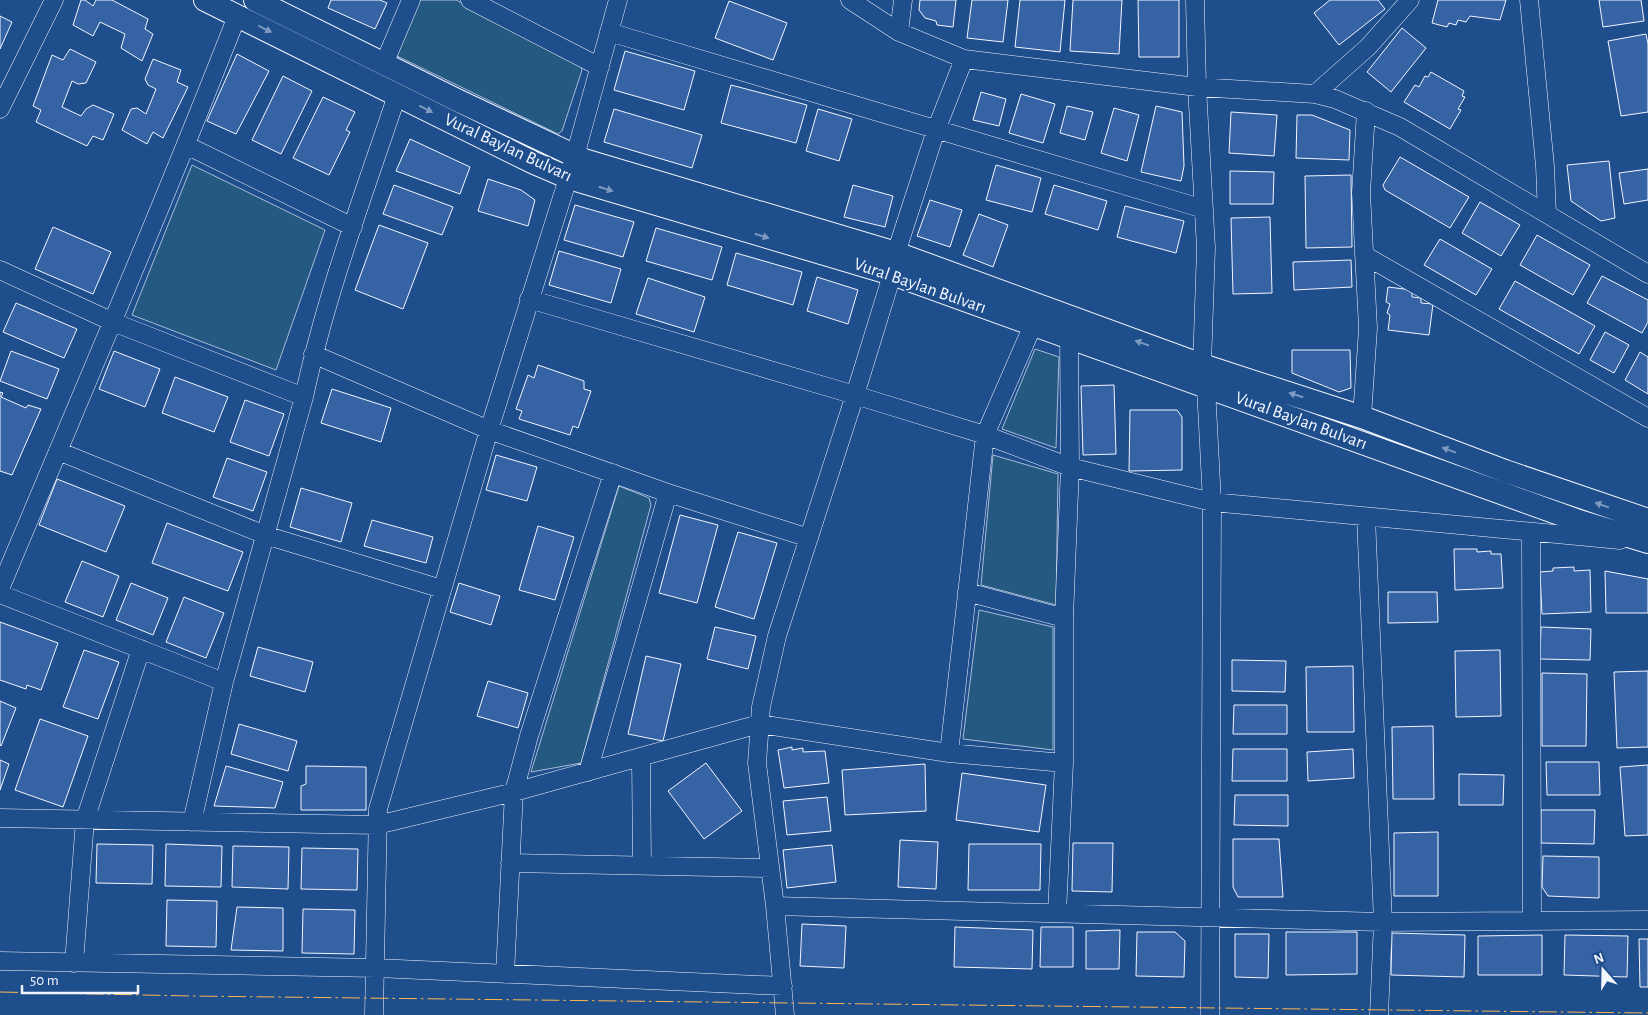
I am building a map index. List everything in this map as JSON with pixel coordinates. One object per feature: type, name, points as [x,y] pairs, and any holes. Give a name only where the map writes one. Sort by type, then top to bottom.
[{"type":"main road","name":"Vural Baylan Bulvarı","points":[[205,0],[527,160],[569,178],[894,264],[1032,324],[1069,338],[1578,521],[1648,542]]},
{"type":"main road","name":"Vural Baylan Bulvarı","points":[[254,0],[584,160],[651,180],[894,264],[1362,417],[1505,471],[1648,520]]},
{"type":"street","points":[[2,102],[54,0]]},
{"type":"street","points":[[384,64],[411,0]]},
{"type":"street","points":[[470,0],[600,67]]},
{"type":"street","points":[[374,1015],[378,809],[489,430],[529,299],[569,178],[618,0]]},
{"type":"street","points":[[850,0],[898,32],[964,59],[1197,87],[1315,94],[1335,99],[1400,127],[1648,274]]},
{"type":"street","points":[[898,32],[903,0]]},
{"type":"street","points":[[1196,0],[1197,87],[1206,248],[1202,365],[1206,387],[1212,502],[1210,1015]]},
{"type":"street","points":[[1315,94],[1368,47],[1410,0]]},
{"type":"street","points":[[1529,0],[1545,166],[1546,214]]},
{"type":"street","points":[[0,589],[113,322],[237,16]]},
{"type":"street","points":[[609,32],[1204,209]]},
{"type":"street","points":[[785,1015],[775,906],[757,763],[760,707],[777,636],[855,395],[936,130],[964,59]]},
{"type":"street","points":[[192,822],[224,682],[304,397],[313,354],[397,95]]},
{"type":"street","points":[[1362,417],[1368,328],[1360,193],[1366,111]]},
{"type":"street","points":[[186,145],[353,226]]},
{"type":"street","points":[[1364,255],[1648,418]]},
{"type":"street","points":[[0,270],[113,322],[304,397]]},
{"type":"street","points":[[529,299],[985,435],[1070,467],[1212,502],[1531,533],[1648,542]]},
{"type":"street","points":[[948,752],[985,435],[1032,324]]},
{"type":"street","points":[[1057,913],[1064,763],[1064,618],[1070,467],[1069,338]]},
{"type":"street","points":[[313,354],[489,430],[668,493],[809,538]]},
{"type":"street","points":[[58,451],[264,535],[442,589]]},
{"type":"street","points":[[505,974],[514,792],[529,736],[613,474]]},
{"type":"street","points":[[588,772],[668,493]]},
{"type":"street","points":[[1366,517],[1383,922],[1379,1015]]},
{"type":"street","points":[[1531,533],[1532,922]]},
{"type":"street","points":[[967,592],[1064,618]]},
{"type":"street","points":[[0,594],[224,682]]},
{"type":"street","points":[[74,963],[85,820],[141,649]]},
{"type":"street","points":[[0,818],[377,825],[514,792],[759,724],[948,752],[1064,763]]},
{"type":"street","points":[[641,757],[642,866]]},
{"type":"street","points":[[510,863],[770,868]]},
{"type":"street","points":[[775,906],[1383,922],[1648,920]]},
{"type":"street","points":[[0,961],[376,968],[783,986]]},
{"type":"shaded area","points":[[419,0],[456,0],[580,62],[582,70],[562,131],[558,134],[395,55]]},
{"type":"shaded area","points":[[192,165],[325,230],[276,370],[132,315]]},
{"type":"shaded area","points":[[1035,349],[1059,357],[1056,448],[1002,429]]},
{"type":"shaded area","points":[[993,455],[1058,474],[1056,605],[981,585]]},
{"type":"shaded area","points":[[619,486],[649,498],[651,505],[581,763],[531,772]]},
{"type":"shaded area","points":[[979,610],[1053,627],[1053,750],[963,739]]},
{"type":"building","points":[[81,0],[85,0],[93,6],[96,0],[112,0],[148,19],[145,29],[153,34],[142,61],[121,48],[125,34],[100,22],[93,36],[73,25]]},
{"type":"building","points":[[331,0],[380,0],[387,3],[375,29],[328,8]]},
{"type":"building","points":[[920,0],[956,0],[953,27],[937,25],[936,21],[925,18],[919,10]]},
{"type":"building","points":[[972,0],[1008,0],[1003,42],[967,38]]},
{"type":"building","points":[[1020,0],[1065,0],[1060,52],[1015,47]]},
{"type":"building","points":[[1073,0],[1122,0],[1119,54],[1070,51]]},
{"type":"building","points":[[1138,0],[1179,0],[1179,57],[1139,57]]},
{"type":"building","points":[[1330,0],[1378,0],[1385,9],[1339,45],[1314,13]]},
{"type":"building","points":[[1438,0],[1506,0],[1500,20],[1470,16],[1466,22],[1458,20],[1456,25],[1449,23],[1447,27],[1432,23]]},
{"type":"building","points":[[1599,0],[1641,0],[1644,21],[1603,27]]},
{"type":"building","points":[[729,1],[787,23],[773,60],[715,38]]},
{"type":"building","points":[[0,16],[12,22],[0,49]]},
{"type":"building","points":[[1402,28],[1426,48],[1391,92],[1367,72]]},
{"type":"building","points":[[1646,34],[1648,44],[1648,112],[1621,116],[1608,41]]},
{"type":"building","points":[[70,49],[96,62],[86,83],[78,84],[72,81],[62,107],[81,116],[86,109],[93,105],[114,114],[103,140],[93,136],[87,146],[36,122],[41,110],[33,106],[52,55],[63,60]]},
{"type":"building","points":[[625,51],[695,71],[684,110],[614,90]]},
{"type":"building","points":[[237,54],[269,71],[236,134],[207,121]]},
{"type":"building","points":[[153,59],[181,70],[177,82],[188,87],[163,138],[153,132],[147,144],[122,130],[131,109],[137,108],[146,114],[156,89],[148,85],[145,79]]},
{"type":"building","points":[[1431,72],[1464,91],[1462,96],[1465,97],[1458,109],[1461,110],[1450,129],[1404,102],[1415,85],[1419,87],[1425,76],[1428,77]]},
{"type":"building","points":[[283,76],[312,91],[281,154],[252,140]]},
{"type":"building","points":[[731,85],[807,105],[796,143],[721,123]]},
{"type":"building","points":[[981,92],[1006,99],[999,126],[973,120]]},
{"type":"building","points":[[1021,94],[1055,104],[1043,143],[1009,133]]},
{"type":"building","points":[[323,97],[355,112],[346,130],[350,132],[329,175],[293,158]]},
{"type":"building","points":[[1067,106],[1093,112],[1085,140],[1060,133]]},
{"type":"building","points":[[1156,106],[1182,112],[1184,166],[1181,181],[1141,172]]},
{"type":"building","points":[[1114,108],[1139,115],[1127,161],[1101,153]]},
{"type":"building","points":[[614,109],[702,135],[692,168],[604,142]]},
{"type":"building","points":[[818,109],[852,119],[839,161],[806,151]]},
{"type":"building","points":[[1231,112],[1277,115],[1274,156],[1229,153]]},
{"type":"building","points":[[1297,115],[1312,115],[1350,130],[1349,160],[1296,158]]},
{"type":"building","points":[[410,139],[470,167],[460,194],[396,171]]},
{"type":"building","points":[[1400,157],[1469,197],[1450,228],[1385,190],[1383,185]]},
{"type":"building","points":[[1609,161],[1615,218],[1601,221],[1571,201],[1567,165]]},
{"type":"building","points":[[996,165],[1041,178],[1032,212],[986,200]]},
{"type":"building","points":[[1648,169],[1648,200],[1624,204],[1619,173]]},
{"type":"building","points":[[1230,171],[1274,172],[1273,204],[1230,204]]},
{"type":"building","points":[[1351,175],[1352,247],[1306,248],[1305,176]]},
{"type":"building","points":[[488,179],[521,190],[535,200],[528,226],[478,211]]},
{"type":"building","points":[[394,185],[453,207],[442,235],[383,214]]},
{"type":"building","points":[[853,185],[893,196],[885,227],[844,217]]},
{"type":"building","points":[[1054,185],[1107,201],[1098,230],[1045,214]]},
{"type":"building","points":[[930,200],[962,210],[950,247],[917,236]]},
{"type":"building","points":[[1480,202],[1520,225],[1501,256],[1462,233]]},
{"type":"building","points":[[575,205],[634,222],[623,257],[564,240]]},
{"type":"building","points":[[1125,206],[1184,221],[1176,253],[1117,237]]},
{"type":"building","points":[[979,214],[1008,225],[993,267],[963,255]]},
{"type":"building","points":[[1270,217],[1272,293],[1233,294],[1231,218]]},
{"type":"building","points":[[379,225],[428,243],[403,309],[355,290]]},
{"type":"building","points":[[53,227],[111,252],[93,294],[35,269]]},
{"type":"building","points":[[656,228],[722,247],[712,280],[646,261]]},
{"type":"building","points":[[1537,235],[1590,265],[1573,295],[1520,265]]},
{"type":"building","points":[[1440,239],[1492,269],[1476,295],[1424,265]]},
{"type":"building","points":[[559,251],[621,269],[611,303],[549,285]]},
{"type":"building","points":[[736,253],[802,272],[793,305],[727,285]]},
{"type":"building","points":[[1351,260],[1352,287],[1294,290],[1293,262]]},
{"type":"building","points":[[1602,276],[1648,300],[1648,322],[1642,333],[1587,303]]},
{"type":"building","points":[[817,277],[858,290],[848,324],[807,311]]},
{"type":"building","points":[[648,278],[705,297],[694,332],[636,314]]},
{"type":"building","points":[[1515,281],[1595,326],[1579,354],[1499,309]]},
{"type":"building","points":[[1388,287],[1412,290],[1412,297],[1421,298],[1421,303],[1433,304],[1429,335],[1388,330],[1390,315],[1387,313],[1390,304],[1386,302]]},
{"type":"building","points":[[16,303],[77,329],[64,358],[3,332]]},
{"type":"building","points":[[1605,332],[1629,345],[1614,373],[1590,360]]},
{"type":"building","points":[[1292,350],[1350,350],[1351,388],[1339,392],[1292,373]]},
{"type":"building","points":[[11,351],[59,369],[47,399],[0,381]]},
{"type":"building","points":[[114,351],[160,369],[145,407],[99,389]]},
{"type":"building","points":[[1640,352],[1648,357],[1648,394],[1625,380]]},
{"type":"building","points":[[538,365],[584,381],[584,389],[591,391],[578,428],[573,426],[570,435],[519,419],[522,411],[516,409],[528,375],[534,378]]},
{"type":"building","points":[[175,377],[228,397],[214,432],[162,413]]},
{"type":"building","points":[[1114,385],[1116,454],[1083,455],[1081,386]]},
{"type":"building","points":[[332,389],[391,408],[381,442],[321,423]]},
{"type":"building","points":[[0,392],[3,393],[1,397],[26,408],[28,405],[41,409],[12,475],[0,471]]},
{"type":"building","points":[[245,400],[284,414],[269,456],[230,442]]},
{"type":"building","points":[[1130,410],[1177,410],[1182,417],[1182,470],[1129,471]]},
{"type":"building","points":[[496,455],[537,467],[527,501],[486,490]]},
{"type":"building","points":[[227,458],[267,472],[253,511],[213,497]]},
{"type":"building","points":[[57,479],[125,506],[106,552],[39,525]]},
{"type":"building","points":[[301,488],[352,503],[341,542],[290,527]]},
{"type":"building","points":[[680,515],[718,525],[697,603],[659,593]]},
{"type":"building","points":[[372,520],[433,537],[426,563],[364,546]]},
{"type":"building","points":[[167,523],[243,552],[228,591],[152,563]]},
{"type":"building","points":[[538,526],[574,537],[555,600],[519,590]]},
{"type":"building","points":[[738,532],[777,543],[754,619],[715,607]]},
{"type":"building","points":[[1454,549],[1477,549],[1477,552],[1491,551],[1491,554],[1501,554],[1503,588],[1455,590]]},
{"type":"building","points":[[82,561],[119,576],[103,617],[65,602]]},
{"type":"building","points":[[1574,567],[1574,571],[1590,570],[1591,612],[1542,614],[1540,572],[1553,571],[1553,568]]},
{"type":"building","points":[[1605,571],[1648,579],[1648,613],[1606,613]]},
{"type":"building","points":[[131,583],[168,598],[153,635],[116,620]]},
{"type":"building","points":[[459,583],[500,596],[491,625],[450,612]]},
{"type":"building","points":[[1388,592],[1437,592],[1438,622],[1388,623]]},
{"type":"building","points":[[184,597],[224,613],[206,658],[166,642]]},
{"type":"building","points":[[0,622],[58,643],[41,690],[27,685],[26,689],[0,680]]},
{"type":"building","points":[[715,627],[756,636],[748,669],[707,659]]},
{"type":"building","points":[[1541,627],[1591,629],[1590,660],[1540,659]]},
{"type":"building","points":[[258,647],[313,662],[305,692],[250,676]]},
{"type":"building","points":[[84,650],[119,662],[98,719],[63,707]]},
{"type":"building","points":[[1500,650],[1501,716],[1456,717],[1455,651]]},
{"type":"building","points":[[646,656],[681,664],[663,741],[628,734]]},
{"type":"building","points":[[1232,660],[1286,661],[1285,692],[1232,691]]},
{"type":"building","points":[[1353,666],[1354,732],[1307,732],[1306,667]]},
{"type":"building","points":[[1648,671],[1648,747],[1617,748],[1614,672]]},
{"type":"building","points":[[1542,673],[1587,674],[1586,746],[1542,746]]},
{"type":"building","points":[[488,681],[528,693],[518,728],[477,716]]},
{"type":"building","points":[[0,701],[16,708],[1,746],[0,745]]},
{"type":"building","points":[[1234,705],[1287,705],[1287,734],[1233,734]]},
{"type":"building","points":[[40,719],[88,736],[63,807],[15,790]]},
{"type":"building","points":[[239,724],[297,741],[288,771],[231,754]]},
{"type":"building","points":[[1433,726],[1434,799],[1393,799],[1392,727]]},
{"type":"building","points":[[792,747],[792,750],[803,748],[803,752],[825,751],[829,783],[784,788],[778,750]]},
{"type":"building","points":[[1233,749],[1287,749],[1287,781],[1232,781]]},
{"type":"building","points":[[1353,749],[1354,778],[1308,781],[1307,752]]},
{"type":"building","points":[[0,760],[9,764],[0,790]]},
{"type":"building","points":[[1546,762],[1599,762],[1600,795],[1547,795]]},
{"type":"building","points":[[706,763],[742,811],[704,839],[668,791]]},
{"type":"building","points":[[925,764],[926,811],[845,815],[842,770]]},
{"type":"building","points":[[1648,765],[1648,835],[1625,836],[1620,767]]},
{"type":"building","points":[[226,766],[283,782],[275,808],[214,806]]},
{"type":"building","points":[[306,766],[366,767],[366,810],[301,810],[301,786],[306,784]]},
{"type":"building","points":[[962,773],[1046,785],[1039,832],[956,820]]},
{"type":"building","points":[[1459,774],[1504,775],[1503,805],[1459,805]]},
{"type":"building","points":[[1235,795],[1288,795],[1288,826],[1234,825]]},
{"type":"building","points":[[827,797],[831,831],[787,835],[783,801]]},
{"type":"building","points":[[1541,810],[1595,810],[1594,844],[1541,843]]},
{"type":"building","points":[[1438,832],[1438,896],[1394,896],[1394,833]]},
{"type":"building","points":[[1233,839],[1279,839],[1283,897],[1238,897],[1233,887]]},
{"type":"building","points":[[900,840],[938,842],[936,889],[898,887]]},
{"type":"building","points":[[1073,843],[1113,843],[1112,892],[1072,891]]},
{"type":"building","points":[[97,844],[153,845],[152,884],[96,883]]},
{"type":"building","points":[[166,844],[222,846],[221,887],[165,886]]},
{"type":"building","points":[[969,844],[1041,844],[1040,890],[968,890]]},
{"type":"building","points":[[832,845],[836,882],[787,888],[783,850]]},
{"type":"building","points":[[233,846],[289,847],[288,889],[232,887]]},
{"type":"building","points":[[302,848],[358,849],[357,890],[301,889]]},
{"type":"building","points":[[1543,856],[1599,857],[1599,898],[1548,896],[1542,887]]},
{"type":"building","points":[[167,900],[217,901],[216,947],[166,946]]},
{"type":"building","points":[[237,907],[283,908],[283,951],[231,950]]},
{"type":"building","points":[[303,909],[355,910],[354,954],[302,953]]},
{"type":"building","points":[[802,924],[846,926],[844,968],[800,966]]},
{"type":"building","points":[[955,927],[1033,930],[1032,969],[954,967]]},
{"type":"building","points":[[1041,927],[1073,927],[1073,967],[1040,967]]},
{"type":"building","points":[[1120,930],[1119,969],[1086,969],[1086,931]]},
{"type":"building","points":[[1137,932],[1175,932],[1185,941],[1184,977],[1136,976]]},
{"type":"building","points":[[1286,932],[1357,932],[1357,974],[1286,975]]},
{"type":"building","points":[[1392,933],[1465,935],[1464,977],[1391,975]]},
{"type":"building","points":[[1235,934],[1269,934],[1268,978],[1235,977]]},
{"type":"building","points":[[1542,935],[1542,975],[1478,975],[1478,936]]},
{"type":"building","points":[[1565,935],[1628,936],[1627,977],[1564,975]]},
{"type":"building","points":[[1639,939],[1648,939],[1648,987],[1640,987]]},
{"type":"power","points":[[0,992],[191,996],[1648,1013]]}]
